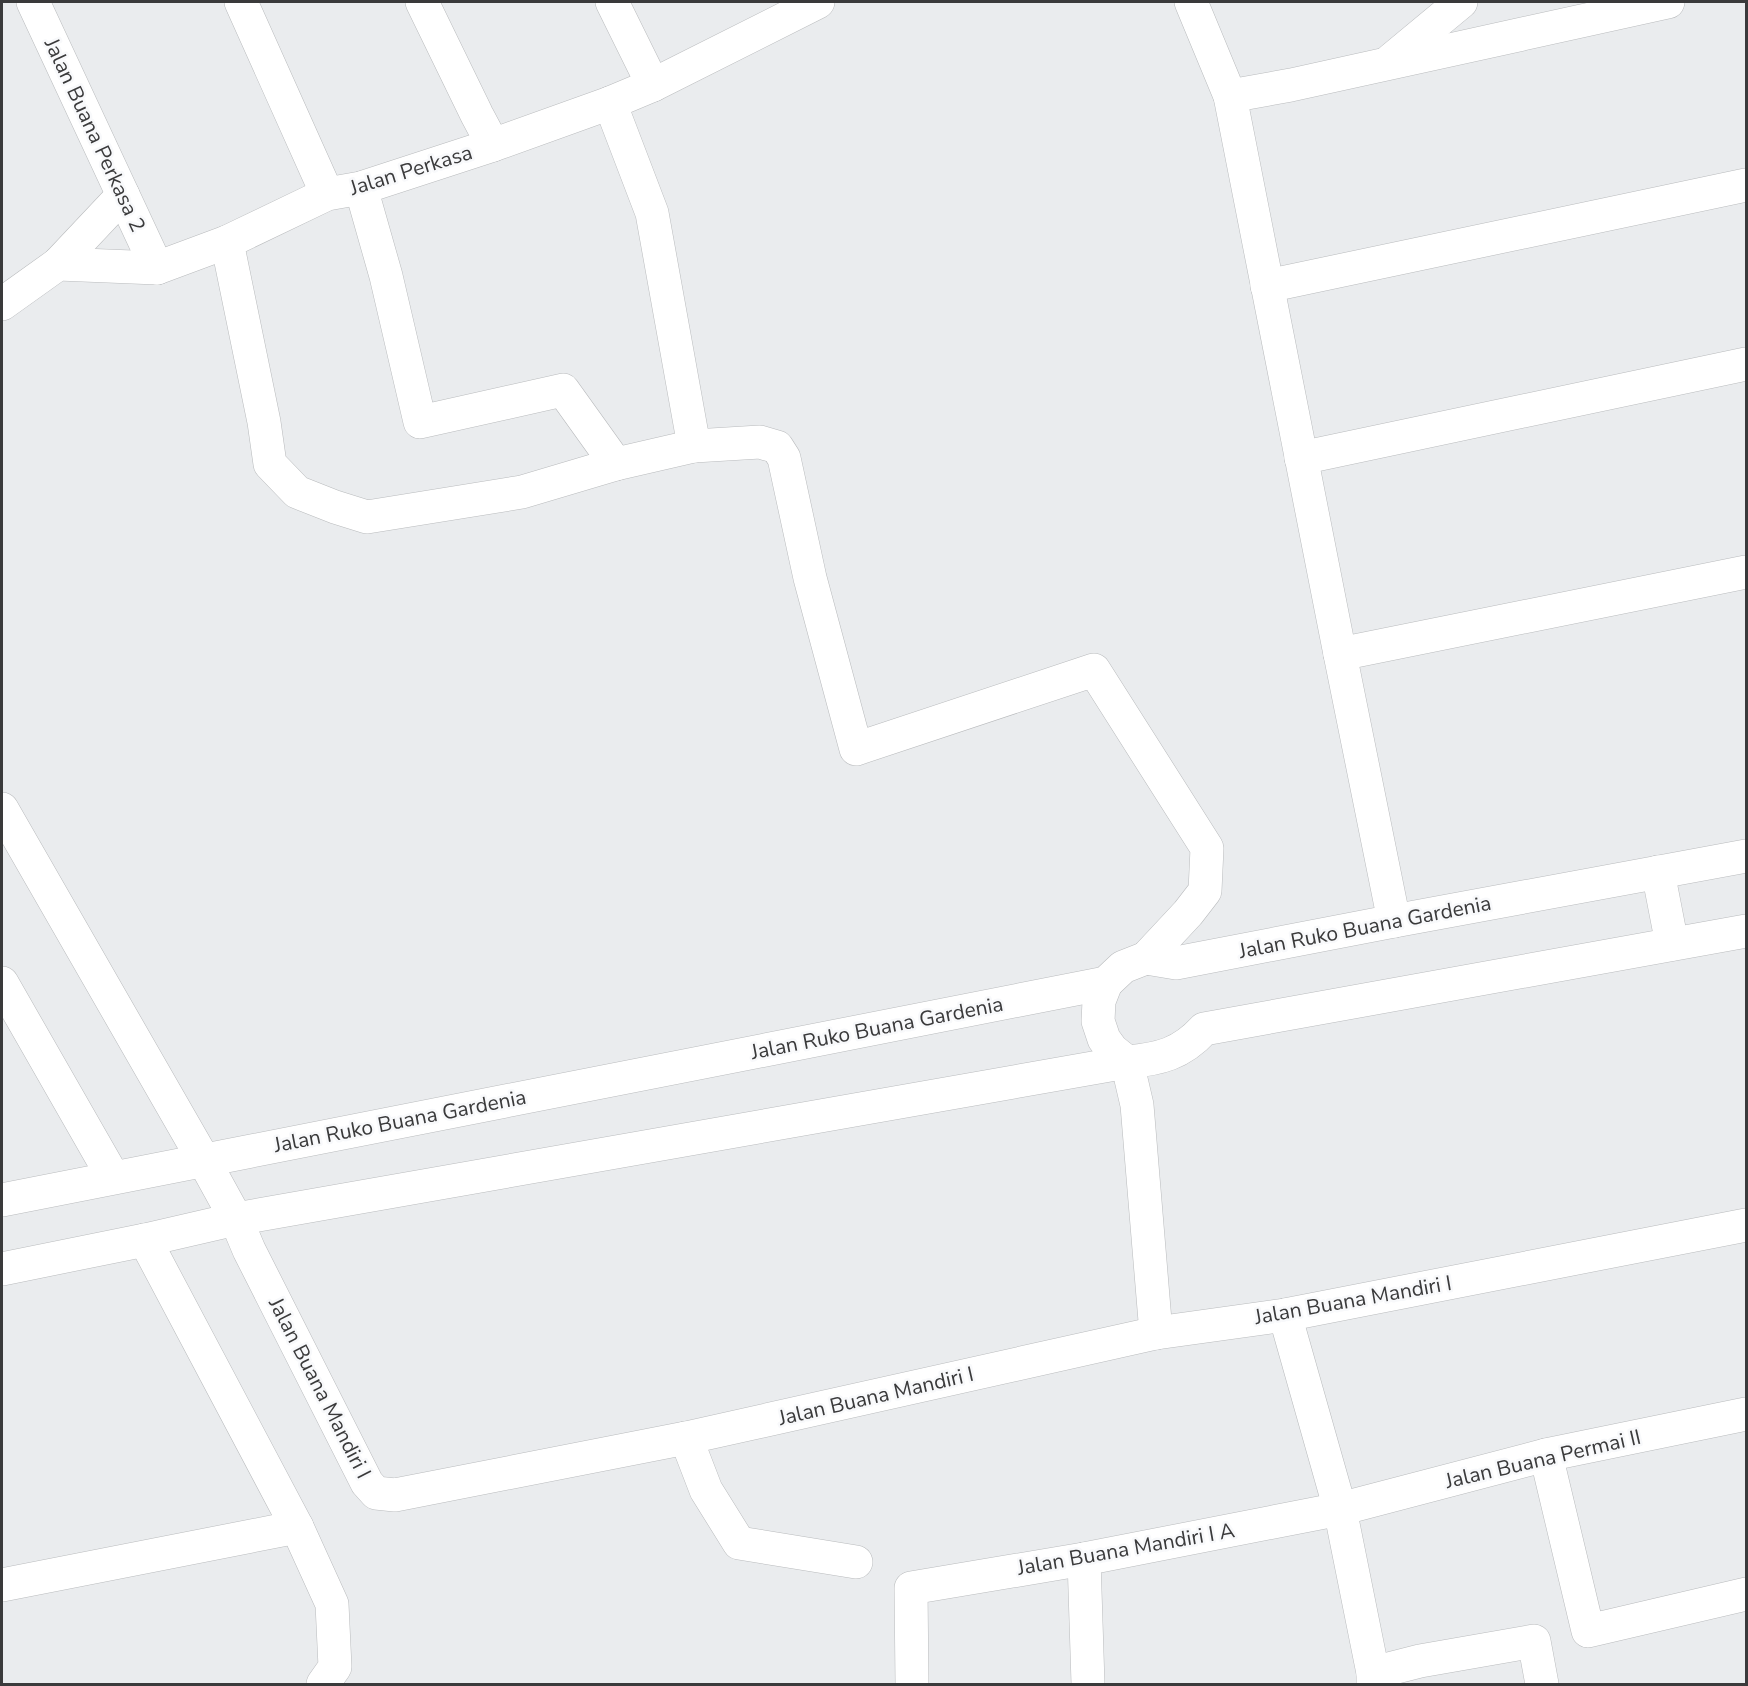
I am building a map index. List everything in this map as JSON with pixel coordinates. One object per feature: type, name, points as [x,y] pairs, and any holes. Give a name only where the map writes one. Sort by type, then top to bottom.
[{"type":"street","name":"Jalan Buana Perkasa 2","points":[[33,2],[157,268]]},
{"type":"street","points":[[241,2],[327,194]]},
{"type":"street","points":[[422,2],[493,145]]},
{"type":"street","points":[[612,2],[653,85]]},
{"type":"street","name":"Jalan Perkasa","points":[[58,264],[157,268],[227,242],[327,194],[361,188],[493,145],[610,103],[653,85],[818,2]]},
{"type":"street","points":[[1191,2],[1230,96],[1394,921]]},
{"type":"street","points":[[1388,64],[1461,2]]},
{"type":"street","points":[[1230,96],[1388,64],[1668,2]]},
{"type":"street","points":[[610,103],[652,213],[694,446]]},
{"type":"street","points":[[1267,286],[1746,185]]},
{"type":"street","points":[[361,188],[386,276],[420,422],[563,390],[616,464]]},
{"type":"street","points":[[2,304],[58,264],[123,195]]},
{"type":"street","points":[[227,242],[264,422],[270,464],[297,492],[367,517],[522,492],[616,464],[694,446],[760,442],[777,447],[784,458],[810,578],[856,749],[1094,670],[1207,848],[1205,891],[1146,958]]},
{"type":"street","points":[[1301,458],[1746,364]]},
{"type":"street","points":[[1340,654],[1746,572]]},
{"type":"street","name":"Jalan Buana Mandiri I","points":[[2,809],[225,1222],[255,1260],[367,1483],[376,1493],[395,1495],[686,1438],[1156,1333],[1285,1314],[1746,1225]]},
{"type":"street","name":"Jalan Ruko Buana Gardenia","points":[[2,1200],[1106,983],[1123,967],[1146,958],[1176,963],[1746,856]]},
{"type":"street","points":[[1658,872],[1672,944]]},
{"type":"street","points":[[2,1269],[225,1222],[1161,1057],[1186,1046],[1204,1029],[1746,931]]},
{"type":"street","points":[[2,983],[124,1175]]},
{"type":"street","points":[[1106,983],[1099,1001],[1098,1021],[1104,1039],[1112,1050],[1127,1062],[1137,1105],[1156,1333]]},
{"type":"street","points":[[152,1238],[297,1527],[332,1605],[335,1666],[323,1684]]},
{"type":"street","points":[[1285,1314],[1340,1509],[1373,1679],[1420,1661],[1534,1641],[1542,1684]]},
{"type":"street","name":"Jalan Buana Permai II","points":[[1340,1509],[1546,1455],[1746,1414]]},
{"type":"street","points":[[686,1438],[706,1490],[739,1543],[856,1562]]},
{"type":"street","points":[[1546,1455],[1588,1631],[1746,1594]]},
{"type":"street","name":"Jalan Buana Mandiri I A","points":[[912,1684],[911,1588],[1084,1559],[1340,1509]]},
{"type":"street","points":[[2,1585],[297,1527]]},
{"type":"street","points":[[1084,1559],[1088,1684]]}]
